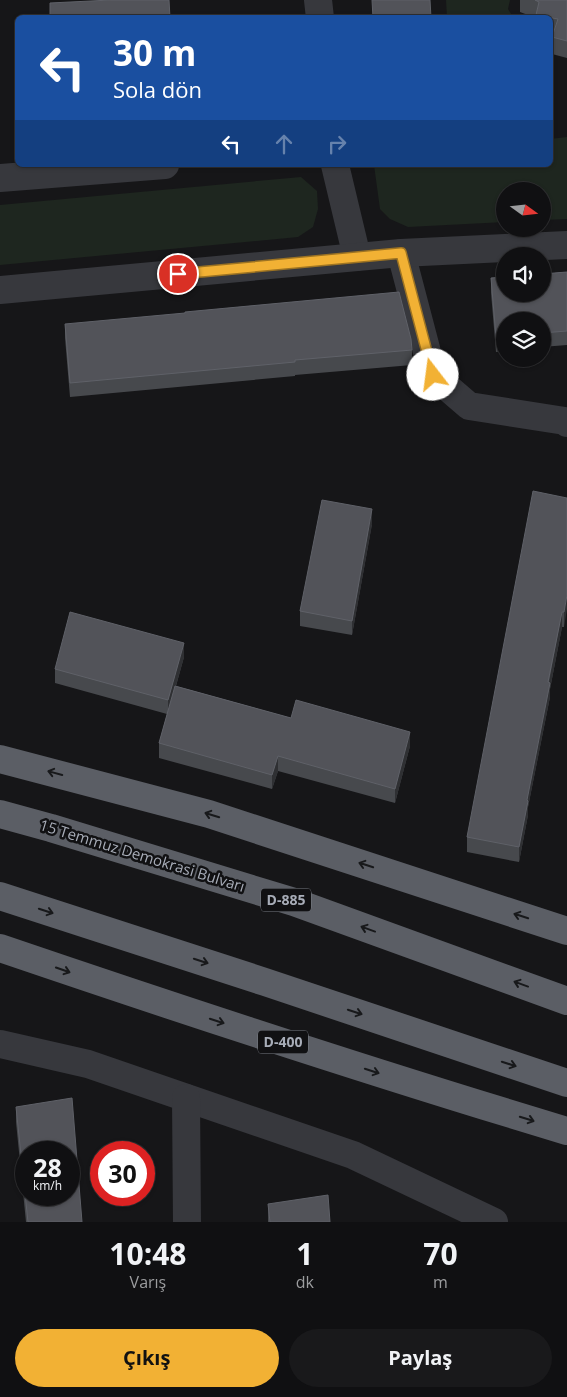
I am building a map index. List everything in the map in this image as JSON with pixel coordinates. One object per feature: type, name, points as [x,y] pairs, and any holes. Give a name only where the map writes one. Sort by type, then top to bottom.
[{"type":"highway","points":[[0,759],[209,814],[567,931]]},
{"type":"highway","name":"15 Temmuz Demokrasi Bulvarı","points":[[0,814],[294,902],[567,1001]]},
{"type":"highway","points":[[0,896],[567,1083]]},
{"type":"highway","name":"D-400","points":[[0,948],[145,998],[412,1084],[567,1131]]},
{"type":"street","points":[[318,0],[320,15]]},
{"type":"street","points":[[0,178],[140,167]]},
{"type":"street","points":[[335,167],[357,258]]},
{"type":"street","points":[[0,290],[401,253],[567,245]]},
{"type":"street","points":[[401,253],[433,375],[469,406],[565,421],[567,423]]},
{"type":"street","points":[[0,1044],[88,1064],[353,1155],[494,1222]]},
{"type":"street","points":[[186,1098],[187,1222]]},
{"type":"shaded area","points":[[446,0],[510,0],[508,9],[512,15],[447,15]]},
{"type":"shaded area","points":[[567,137],[567,219],[551,220],[551,182],[496,182],[496,222],[408,227],[390,219],[380,209],[374,167],[553,167],[553,139]]},
{"type":"shaded area","points":[[301,177],[317,191],[318,209],[313,227],[298,237],[0,265],[0,205]]},
{"type":"building","points":[[169,0],[170,15],[50,15],[50,3]]},
{"type":"building","points":[[372,0],[430,0],[431,15],[373,15]]},
{"type":"building","points":[[535,0],[567,0],[567,41],[553,37],[558,19],[553,18],[553,15],[536,15],[539,2]]},
{"type":"building","points":[[567,272],[567,331],[551,332],[551,312],[496,312],[496,337],[491,278],[496,278],[496,302],[551,302],[551,273]]},
{"type":"building","points":[[399,292],[412,350],[70,383],[65,324]]},
{"type":"building","points":[[533,491],[567,498],[567,595],[548,682],[550,683],[519,847],[467,837]]},
{"type":"building","points":[[322,500],[372,509],[352,621],[300,611]]},
{"type":"building","points":[[70,612],[184,643],[168,700],[55,669]]},
{"type":"building","points":[[175,686],[291,718],[296,700],[410,732],[395,789],[278,756],[272,775],[159,743]]},
{"type":"building","points":[[72,1098],[75,1141],[20,1141],[16,1107]]},
{"type":"building","points":[[328,1195],[330,1222],[270,1222],[268,1204]]},
{"type":"building","points":[[80,1197],[82,1222],[28,1222],[26,1206],[80,1206]]},
{"type":"route","points":[[178,274],[401,253],[433,375]]}]
